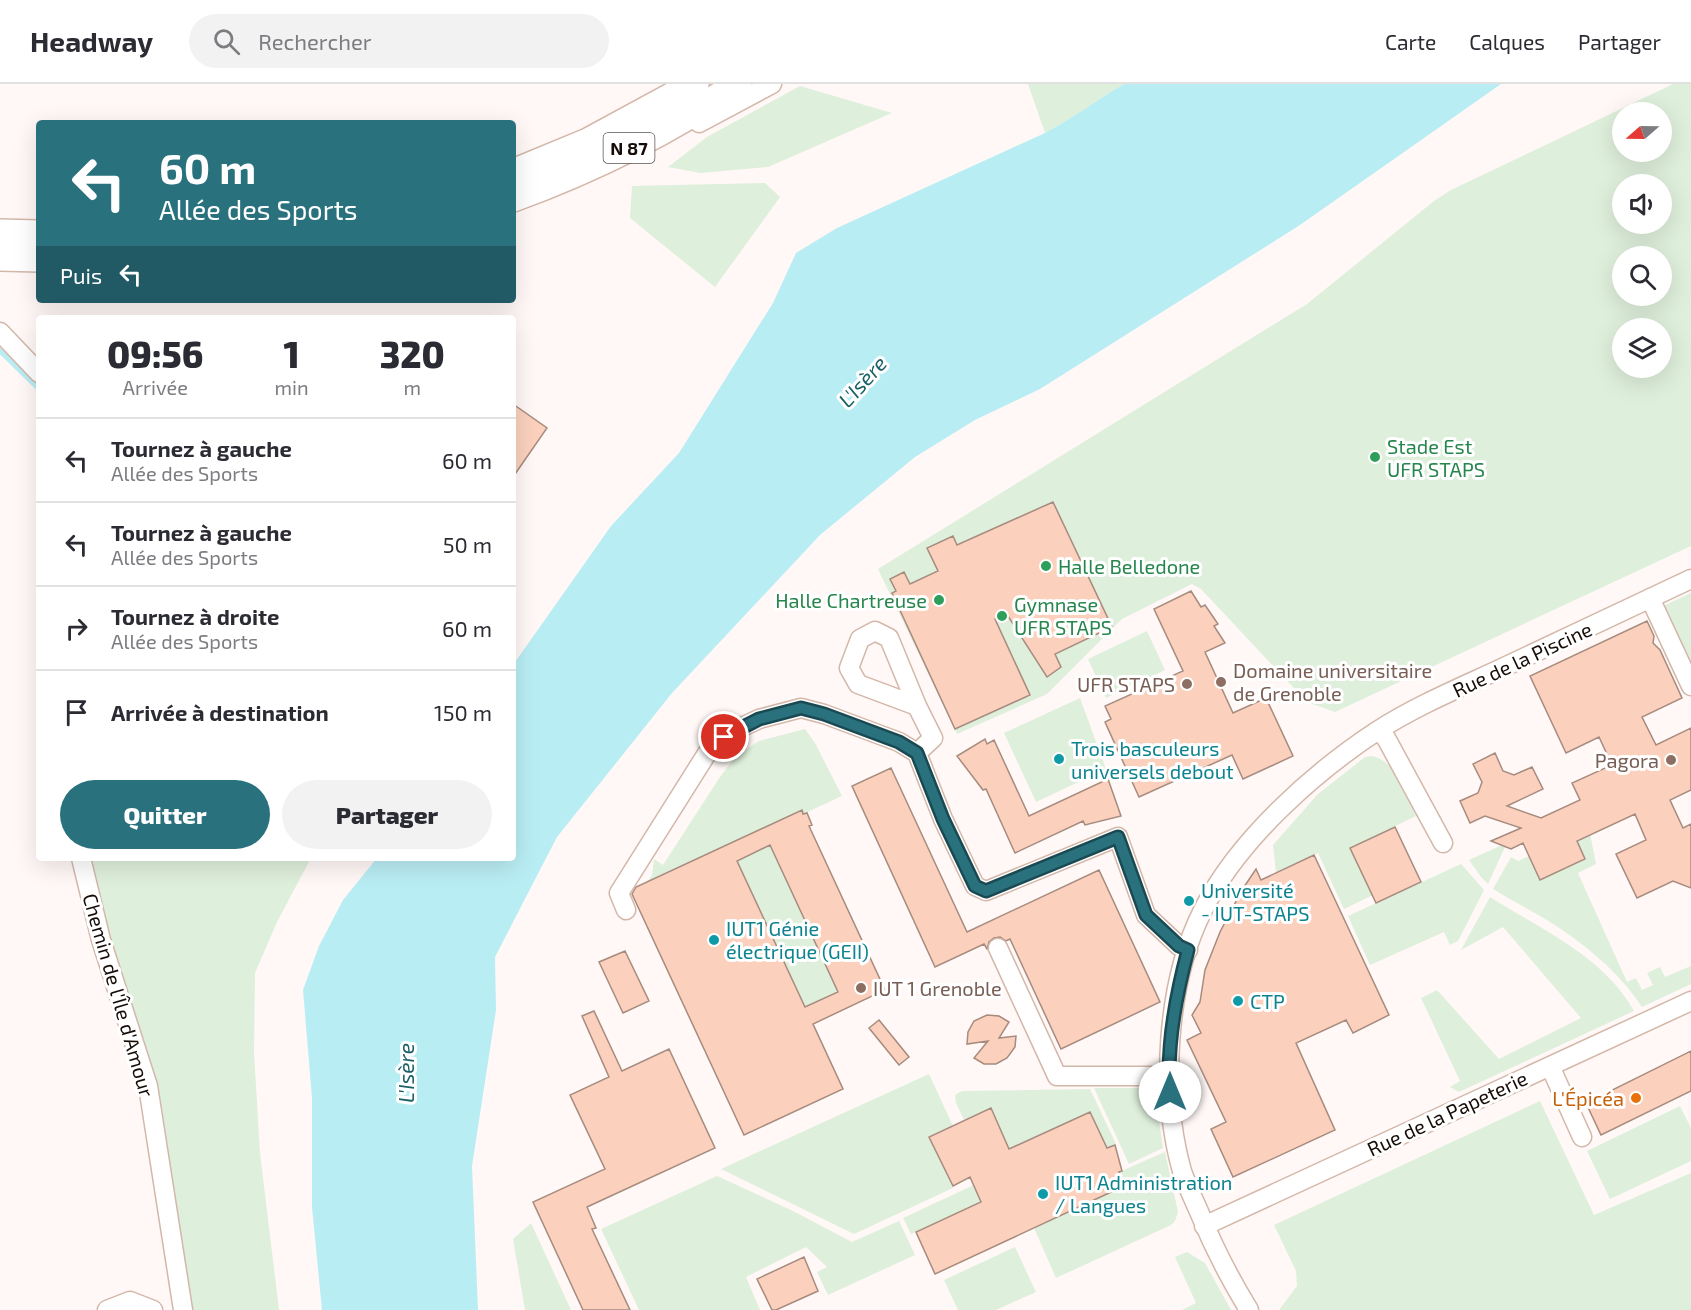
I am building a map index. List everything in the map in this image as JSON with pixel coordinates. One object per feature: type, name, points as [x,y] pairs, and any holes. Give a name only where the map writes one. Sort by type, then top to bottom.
[{"type":"highway","name":"N 87","points":[[516,172],[588,142],[695,84]]},
{"type":"highway","name":"N 87","points":[[516,197],[575,174],[666,128],[738,84]]},
{"type":"highway","points":[[0,233],[36,234]]},
{"type":"highway","points":[[0,256],[36,258]]},
{"type":"street","points":[[575,174],[676,135],[772,84]]},
{"type":"street","points":[[0,332],[36,370]]},
{"type":"street","name":"Rue de la Piscine","points":[[1249,1310],[1221,1262],[1183,1172],[1173,1123],[1168,1076],[1173,1021],[1188,950],[1204,908],[1218,884],[1249,843],[1282,808],[1326,767],[1378,731],[1421,706],[1691,579]]},
{"type":"street","points":[[1650,598],[1691,686]]},
{"type":"street","points":[[917,706],[933,738],[917,753]]},
{"type":"street","points":[[626,909],[619,893],[711,747],[759,719],[801,708],[824,714],[899,742],[917,753],[943,819],[975,886],[986,891],[1118,837],[1146,915],[1179,946],[1188,950]]},
{"type":"street","points":[[1378,731],[1386,738],[1443,843]]},
{"type":"street","name":"Chemin de l'Île d'Amour","points":[[82,861],[101,940],[148,1086],[183,1310]]},
{"type":"street","points":[[998,948],[1057,1076],[1168,1076]]},
{"type":"street","name":"Rue de la Papeterie","points":[[1204,1226],[1690,1003]]},
{"type":"street","points":[[1550,1066],[1582,1137]]},
{"type":"street","points":[[107,1310],[130,1301],[153,1310]]},
{"type":"green space","points":[[1028,84],[1124,84],[1045,133]]},
{"type":"green space","name":"Stade Est UFR STAPS","points":[[1673,84],[1691,84],[1691,546],[1335,712],[1307,702],[1201,589],[1192,584],[1122,619],[1047,694],[957,734],[878,569],[1307,304],[1434,201],[1451,190],[1612,113],[1612,162],[1672,162],[1672,102],[1635,102]]},
{"type":"green space","points":[[800,86],[892,113],[768,167],[701,173],[668,167],[707,137]]},
{"type":"green space","points":[[765,183],[780,197],[715,287],[630,218],[632,186]]},
{"type":"green space","points":[[1691,593],[1691,670],[1661,607]]},
{"type":"green space","points":[[1147,631],[1165,670],[1106,698],[1088,659]]},
{"type":"green space","points":[[1080,698],[1106,769],[1036,802],[1004,733]]},
{"type":"green space","points":[[805,729],[815,743],[842,796],[803,814],[801,810],[647,882],[652,875],[654,859],[663,865],[736,756],[759,741]]},
{"type":"green space","points":[[1371,756],[1388,764],[1394,771],[1416,816],[1350,848],[1366,882],[1375,894],[1344,909],[1318,853],[1276,873],[1273,845],[1318,794],[1365,757]]},
{"type":"green space","points":[[1564,814],[1590,833],[1596,864],[1578,873],[1627,982],[1636,978],[1642,990],[1653,985],[1647,973],[1660,967],[1665,977],[1691,966],[1691,984],[1642,1007],[1623,982],[1588,949],[1550,922],[1493,889],[1511,857],[1518,861],[1529,856],[1540,880],[1585,859]]},
{"type":"green space","points":[[770,845],[838,992],[805,1007],[737,861]]},
{"type":"green space","points":[[1502,845],[1505,847],[1488,884],[1469,860]]},
{"type":"green space","points":[[82,861],[309,861],[277,922],[255,973],[254,1053],[260,1153],[279,1310],[190,1310],[158,1147]]},
{"type":"green space","points":[[1461,864],[1484,890],[1458,941],[1450,945],[1444,932],[1370,965],[1348,916]]},
{"type":"green space","points":[[1490,897],[1549,932],[1588,959],[1621,991],[1634,1011],[1459,1092],[1450,1087],[1460,1081],[1421,998],[1437,990],[1499,1059],[1581,1018],[1503,927],[1461,950]]},
{"type":"green space","points":[[929,1074],[953,1126],[929,1137],[953,1188],[854,1234],[721,1169]]},
{"type":"green space","points":[[1094,1088],[1142,1088],[1155,1093],[1163,1148],[1129,1164]]},
{"type":"green space","points":[[1090,1089],[1116,1144],[1107,1148],[1090,1112],[1009,1149],[991,1108],[964,1120],[955,1095],[962,1091]]},
{"type":"green space","points":[[1540,1101],[1594,1215],[1691,1173],[1691,1310],[1279,1310],[1297,1286],[1296,1271],[1274,1225]]},
{"type":"green space","points":[[1680,1106],[1691,1128],[1691,1161],[1610,1199],[1587,1151]]},
{"type":"green space","points":[[1165,1152],[1178,1212],[1175,1221],[1171,1225],[1056,1278],[1034,1228],[1124,1186],[1119,1172]]},
{"type":"green space","points":[[717,1176],[791,1210],[852,1242],[899,1221],[915,1255],[828,1295],[817,1272],[827,1267],[806,1247],[746,1277],[760,1310],[639,1310],[601,1229]]},
{"type":"green space","points":[[974,1185],[981,1202],[911,1234],[903,1218]]},
{"type":"green space","points":[[531,1223],[571,1310],[525,1310],[513,1239]]},
{"type":"green space","points":[[1015,1247],[1036,1292],[996,1310],[958,1310],[944,1280]]},
{"type":"green space","points":[[1187,1252],[1205,1263],[1231,1310],[1182,1310],[1196,1303],[1175,1257]]},
{"type":"water","name":"L'Isère","points":[[1124,84],[1501,84],[1300,225],[1040,389],[975,420],[915,457],[820,535],[672,693],[557,837],[495,957],[496,1010],[472,1166],[478,1310],[322,1310],[312,1207],[312,1098],[303,990],[319,946],[343,900],[375,861],[516,861],[516,661],[611,526],[679,453],[773,303],[796,253],[837,228],[1045,133]]},
{"type":"building","points":[[516,406],[547,428],[516,473]]},
{"type":"building","name":"Gymnase UFR STAPS","points":[[1053,502],[1112,627],[1055,654],[1061,667],[1047,677],[1006,613],[995,619],[1030,695],[955,729],[892,593],[896,591],[890,579],[904,572],[910,584],[938,571],[927,548],[953,536],[957,545]]},
{"type":"building","name":"UFR STAPS","points":[[1191,591],[1201,607],[1205,605],[1218,624],[1214,626],[1225,643],[1205,652],[1233,713],[1266,698],[1293,756],[1243,779],[1232,755],[1139,797],[1105,722],[1111,719],[1105,706],[1183,671],[1154,609]]},
{"type":"building","name":"Pagora","points":[[1647,621],[1654,636],[1653,643],[1660,650],[1682,698],[1642,717],[1656,745],[1691,728],[1691,790],[1670,800],[1683,828],[1691,824],[1691,888],[1673,881],[1637,898],[1616,854],[1646,840],[1635,814],[1577,841],[1585,859],[1540,880],[1523,843],[1511,849],[1491,841],[1521,828],[1485,816],[1470,823],[1460,801],[1478,793],[1482,782],[1473,764],[1495,753],[1503,771],[1514,775],[1532,767],[1543,789],[1507,806],[1541,818],[1580,800],[1572,783],[1612,765],[1599,737],[1566,753],[1530,676]]},
{"type":"building","points":[[985,739],[987,744],[994,740],[1029,816],[1108,779],[1121,816],[1085,825],[1083,821],[1015,853],[986,789],[983,790],[957,756]]},
{"type":"building","points":[[891,768],[967,932],[1099,870],[1160,1002],[1061,1049],[1010,939],[1006,941],[1000,937],[994,938],[989,942],[987,949],[984,944],[935,967],[852,786]]},
{"type":"building","name":"IUT1 Génie électrique (GEII)","points":[[802,810],[803,814],[807,813],[812,825],[809,826],[885,990],[813,1024],[843,1089],[744,1135],[632,894],[636,887]],"holes":[[[770,845],[838,992],[805,1007],[737,861]]]},
{"type":"building","points":[[1395,827],[1421,882],[1376,903],[1350,848]]},
{"type":"building","name":"CTP","points":[[1314,855],[1389,1015],[1353,1033],[1346,1020],[1296,1043],[1335,1130],[1233,1177],[1211,1129],[1226,1122],[1187,1040],[1201,1033],[1192,1015],[1200,1002],[1205,970],[1220,932],[1256,869],[1261,880]]},
{"type":"building","points":[[625,951],[649,1001],[623,1013],[599,962]]},
{"type":"building","points":[[594,1011],[622,1071],[669,1049],[715,1148],[587,1207],[596,1228],[592,1229],[630,1310],[583,1310],[533,1202],[605,1169],[570,1095],[609,1077],[582,1016]]},
{"type":"building","points":[[987,1015],[999,1016],[1009,1022],[999,1038],[1016,1036],[1015,1047],[1007,1058],[996,1064],[984,1064],[974,1058],[988,1041],[967,1044],[968,1032],[974,1021]]},
{"type":"building","points":[[879,1020],[909,1057],[899,1065],[869,1028]]},
{"type":"building","name":"L'Épicéa","points":[[1691,1051],[1691,1091],[1601,1135],[1586,1103]]},
{"type":"building","name":"IUT1 Administration / Langues","points":[[991,1108],[1009,1149],[1090,1112],[1107,1148],[1115,1145],[1122,1171],[1119,1172],[1124,1186],[935,1274],[916,1232],[981,1202],[970,1177],[953,1186],[929,1137]]},
{"type":"building","points":[[804,1257],[818,1291],[772,1310],[757,1279]]},
{"type":"waterway","points":[[0,351],[36,386]]},
{"type":"place","name":"Stade Est UFR STAPS","points":[[1375,457]]},
{"type":"place","name":"Halle Belledone","points":[[1046,566]]},
{"type":"place","name":"Halle Chartreuse","points":[[939,600]]},
{"type":"place","name":"Gymnase UFR STAPS","points":[[1002,616]]},
{"type":"place","name":"Domaine universitaire de Grenoble","points":[[1221,682]]},
{"type":"place","name":"UFR STAPS","points":[[1187,684]]},
{"type":"place","name":"Trois basculeurs universels debout","points":[[1059,759]]},
{"type":"place","name":"Pagora","points":[[1671,760]]},
{"type":"place","name":"Université - IUT-STAPS","points":[[1189,901]]},
{"type":"place","name":"IUT1 Génie électrique (GEII)","points":[[714,940]]},
{"type":"place","name":"IUT 1 Grenoble","points":[[861,988]]},
{"type":"place","name":"CTP","points":[[1238,1001]]},
{"type":"place","name":"L'Épicéa","points":[[1636,1098]]},
{"type":"place","name":"IUT1 Administration / Langues","points":[[1043,1194]]},
{"type":"route","points":[[724,737],[759,719],[801,708],[824,714],[899,742],[917,753],[943,819],[975,886],[986,891],[1118,837],[1146,915],[1179,946],[1188,950],[1173,1021],[1168,1076],[1170,1092]]}]
